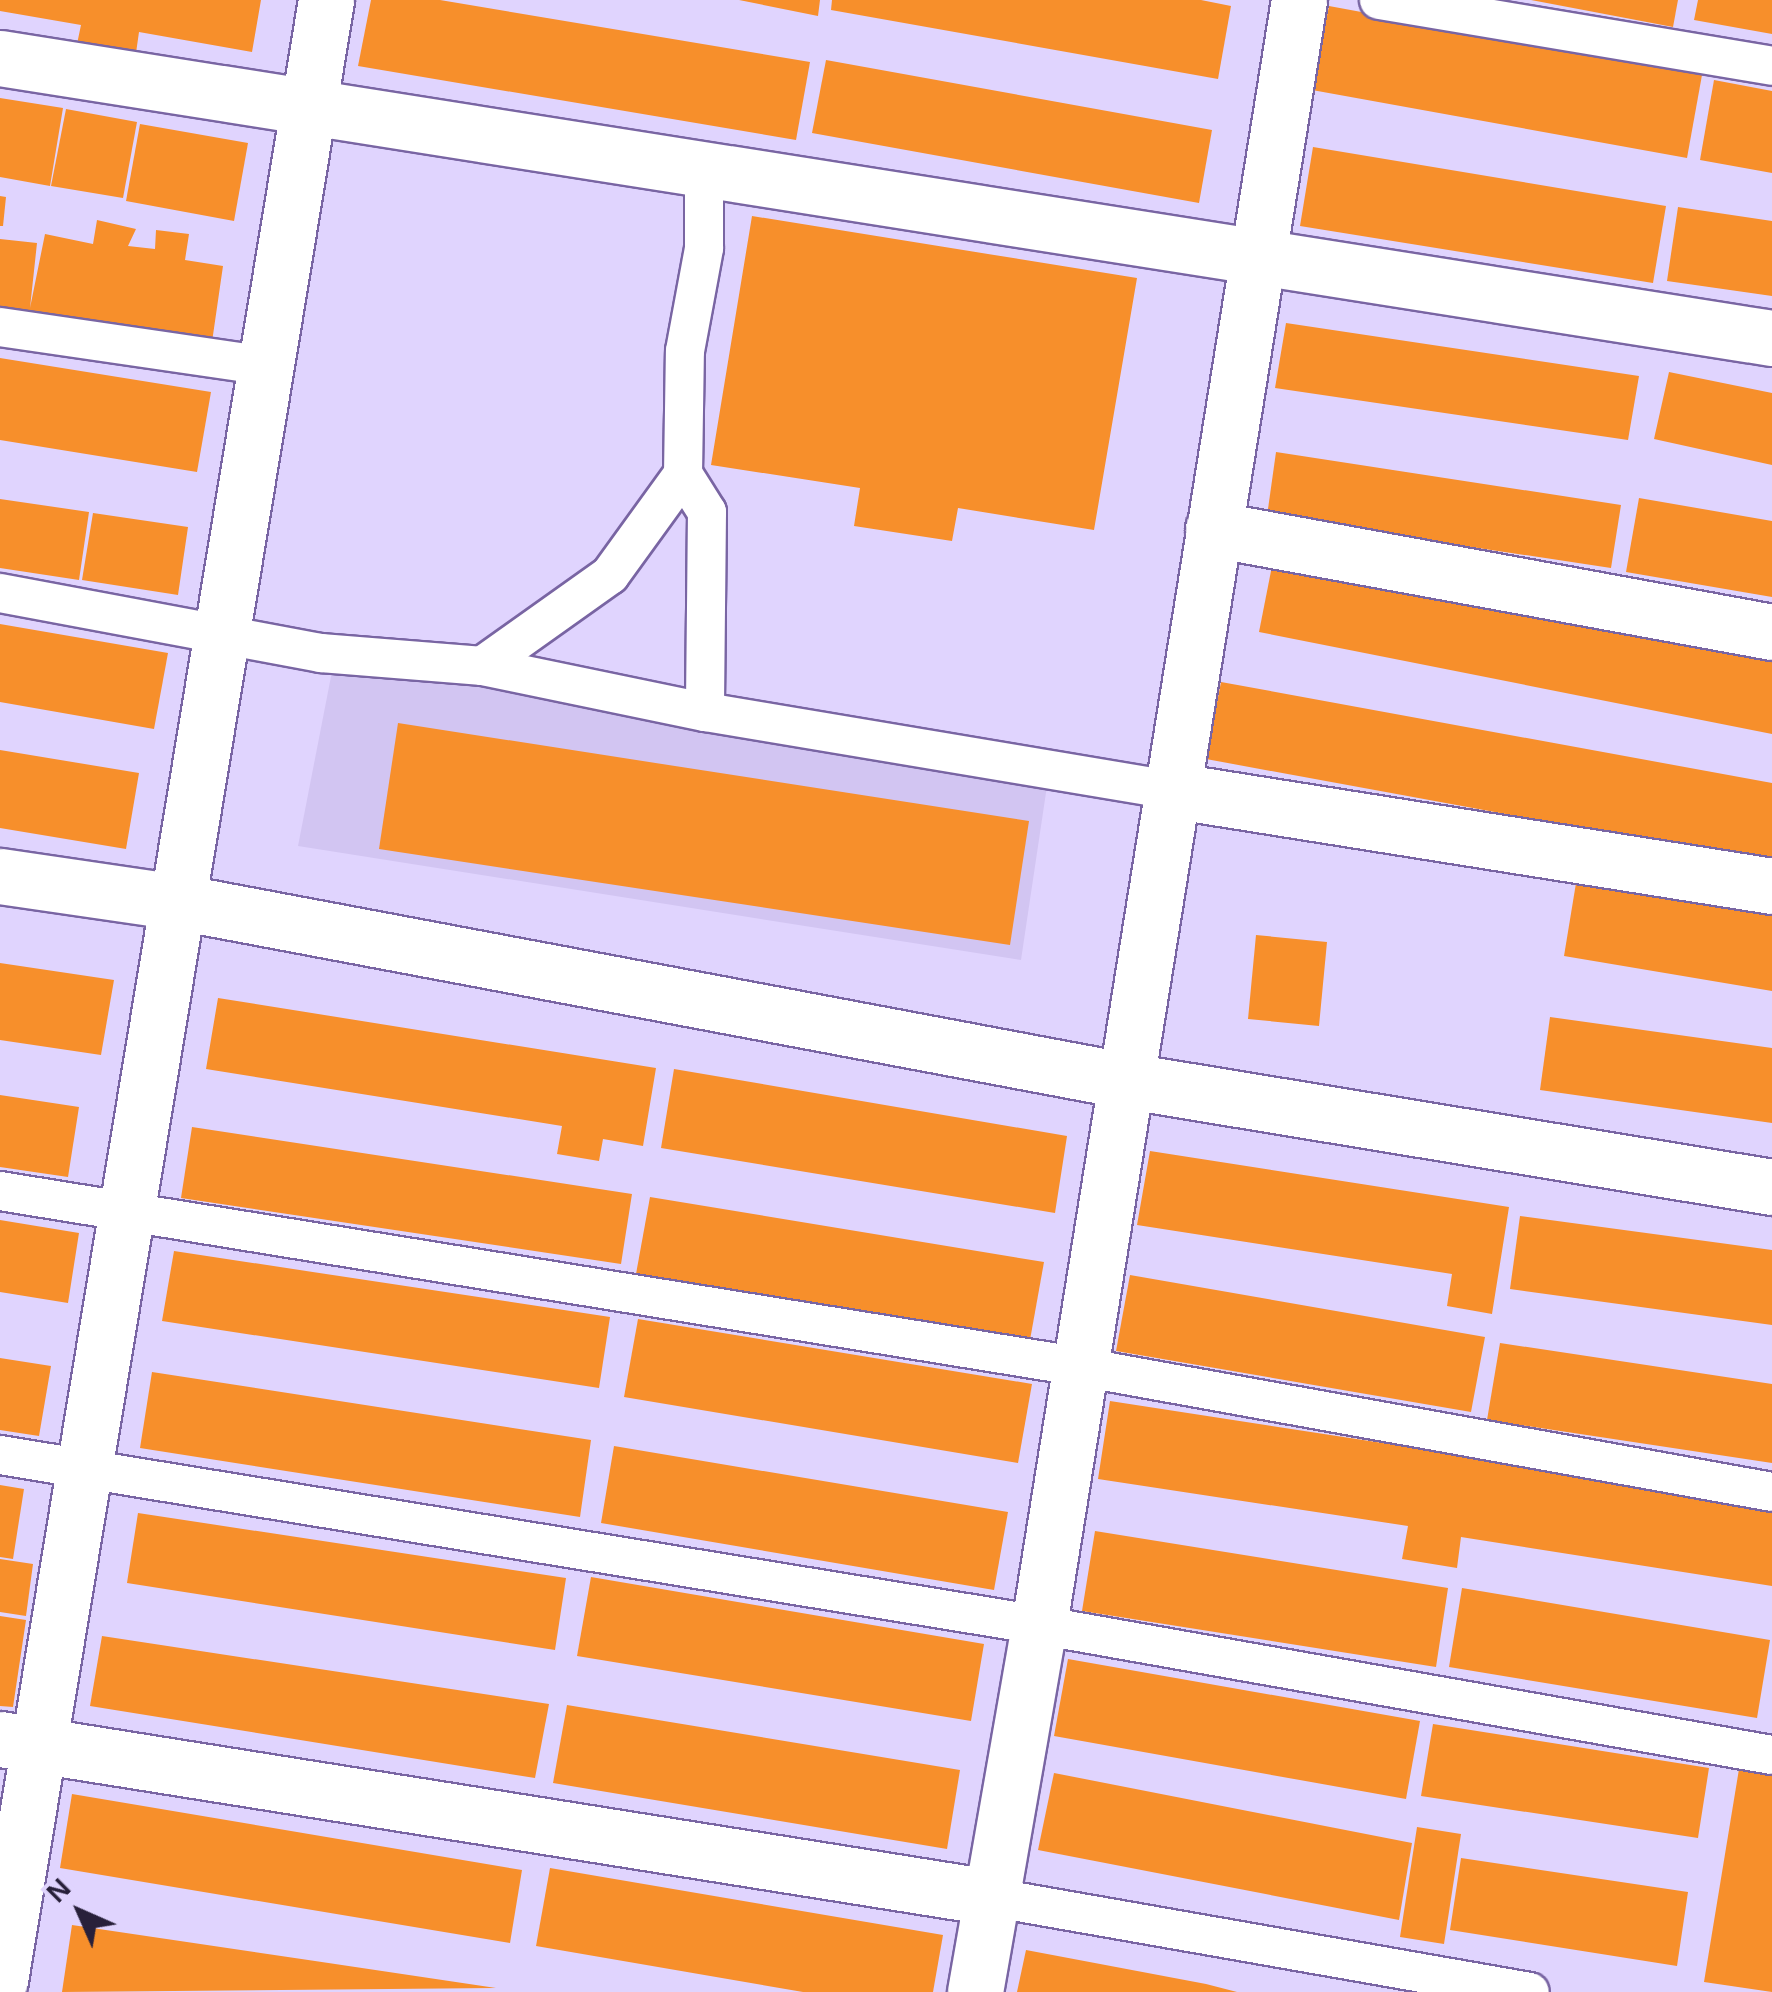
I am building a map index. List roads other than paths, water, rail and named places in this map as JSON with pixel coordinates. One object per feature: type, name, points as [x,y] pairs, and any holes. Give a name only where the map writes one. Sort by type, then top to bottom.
[{"type":"street","points":[[0,1980],[20,1743],[87,1470],[326,0]]},
{"type":"street","points":[[975,1992],[1040,1625],[1076,1366],[1298,0]]},
{"type":"street","points":[[0,58],[1257,260],[1772,338]]},
{"type":"street","points":[[1213,528],[1772,632]]},
{"type":"street","points":[[1170,790],[1772,886]]},
{"type":"street","points":[[0,876],[179,902],[1124,1080],[1772,1187]]},
{"type":"street","points":[[20,1743],[990,1896]]},
{"type":"lane","points":[[1378,0],[1772,66]]},
{"type":"lane","points":[[482,666],[610,575],[682,474],[685,351],[704,248],[704,171]]},
{"type":"lane","points":[[0,327],[267,366]]},
{"type":"lane","points":[[682,474],[707,512],[705,712]]},
{"type":"lane","points":[[0,593],[224,630],[320,652],[482,666],[705,712],[1170,790]]},
{"type":"lane","points":[[0,1191],[1076,1366],[1772,1492]]},
{"type":"lane","points":[[0,1455],[1040,1625],[1772,1755]]},
{"type":"lane","points":[[990,1896],[1530,1992]]}]
